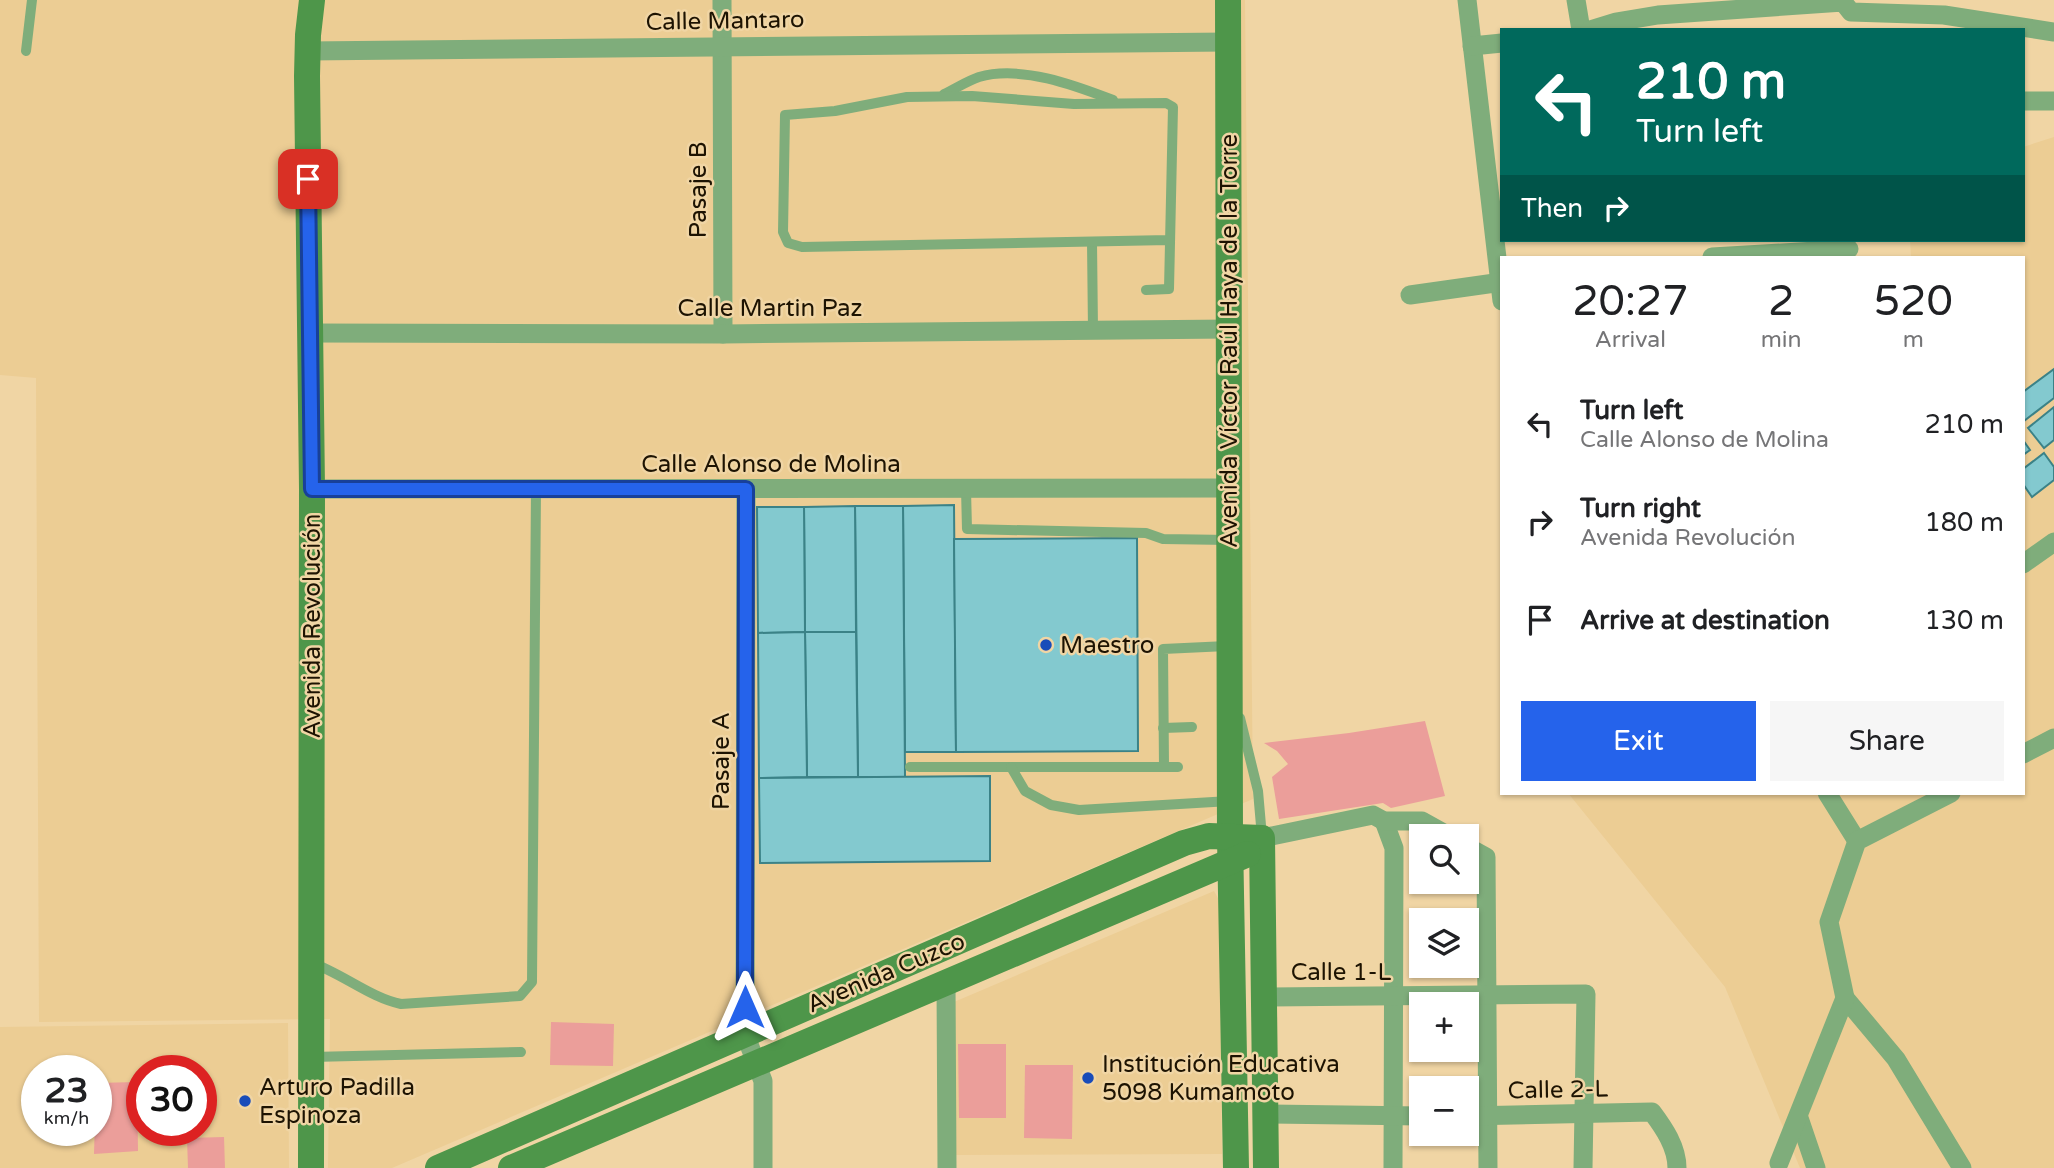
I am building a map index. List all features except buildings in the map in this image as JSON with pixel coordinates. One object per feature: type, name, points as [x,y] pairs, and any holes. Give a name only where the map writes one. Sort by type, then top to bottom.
[{"type":"street","name":"Avenida Revolución","points":[[311,1168],[312,489],[307,51],[312,0]]},
{"type":"street","points":[[722,0],[722,46]]},
{"type":"street","name":"Avenida Víctor Raúl Haya de la Torre","points":[[1228,0],[1231,848],[1236,1168]]},
{"type":"street","points":[[1467,0],[1472,46],[1492,130],[1500,272]]},
{"type":"street","points":[[1576,0],[1581,28]]},
{"type":"street","points":[[1596,28],[1658,15],[1943,8],[2054,32]]},
{"type":"street","name":"Calle Mantaro","points":[[307,51],[1228,41]]},
{"type":"street","points":[[1472,46],[1500,43]]},
{"type":"street","name":"Pasaje B","points":[[722,46],[723,334]]},
{"type":"street","points":[[2025,101],[2054,101]]},
{"type":"street","points":[[1754,256],[1849,249]]},
{"type":"street","points":[[1410,295],[1500,289]]},
{"type":"street","name":"Calle Martin Paz","points":[[310,333],[723,334],[1230,329]]},
{"type":"street","name":"Calle Alonso de Molina","points":[[312,489],[1230,488]]},
{"type":"street","name":"Pasaje A","points":[[745,1034],[746,489]]},
{"type":"street","points":[[2025,563],[2054,542]]},
{"type":"street","points":[[2025,753],[2054,738]]},
{"type":"street","points":[[1828,795],[1857,841]]},
{"type":"street","points":[[1947,795],[1857,841],[1829,922],[1845,998],[1896,1059],[1962,1168]]},
{"type":"street","points":[[1262,843],[1373,815],[1384,821],[1422,821],[1427,824]]},
{"type":"street","points":[[1384,821],[1394,848],[1393,1168]]},
{"type":"street","name":"Avenida Cuzco","points":[[438,1168],[1184,843],[1200,837],[1231,848]]},
{"type":"street","name":"Avenida Víctor Raúl Haya de la Torre","points":[[1262,843],[1266,1168]]},
{"type":"street","name":"Avenida Cuzco","points":[[511,1168],[946,981],[1231,848],[1262,843]]},
{"type":"street","points":[[1479,853],[1486,857],[1488,1168]]},
{"type":"street","points":[[946,981],[947,1168]]},
{"type":"street","name":"Calle 1-L","points":[[1264,997],[1586,994],[1583,1114]]},
{"type":"street","points":[[1779,1163],[1845,998]]},
{"type":"street","points":[[745,1034],[763,1081],[763,1168]]},
{"type":"street","name":"Calle 2-L","points":[[1479,1116],[1652,1112],[1666,1131],[1677,1160],[1676,1168]]},
{"type":"street","points":[[1265,1114],[1409,1116]]},
{"type":"street","points":[[1583,1114],[1583,1168]]},
{"type":"street","points":[[1799,1118],[1816,1168]]},
{"type":"lane","points":[[26,51],[32,0]]},
{"type":"lane","points":[[939,96],[978,78],[1001,74],[1068,82],[1117,102]]},
{"type":"lane","points":[[1146,290],[1169,289],[1172,107],[1166,103],[1074,104],[972,96],[907,97],[835,111],[785,115],[783,232],[788,243],[802,247],[1169,240]]},
{"type":"lane","points":[[1092,242],[1093,330]]},
{"type":"lane","points":[[312,962],[334,971],[388,1002],[401,1004],[520,996],[532,982],[536,489]]},
{"type":"lane","points":[[965,489],[967,530],[1146,533],[1163,539],[1230,540]]},
{"type":"lane","points":[[1164,766],[1163,649],[1230,645]]},
{"type":"lane","name":"Avenida Víctor Raúl Haya de la Torre","points":[[1231,681],[1258,791],[1262,843]]},
{"type":"lane","points":[[1163,728],[1192,727]]},
{"type":"lane","points":[[910,767],[1178,766]]},
{"type":"lane","points":[[1011,767],[1025,792],[1051,805],[1079,810],[1231,801]]},
{"type":"lane","points":[[312,1057],[521,1052]]},
{"type":"shaded area","points":[[0,0],[1245,0],[1253,799],[392,1168],[328,1168],[330,1019],[39,1022],[36,378],[0,375]]},
{"type":"shaded area","points":[[2054,137],[2054,1168],[1800,1168],[1725,987],[1570,795],[2025,795],[2025,256],[1911,256],[1910,242],[2025,242],[2025,146]]},
{"type":"shaded area","points":[[1425,721],[1445,796],[1391,808],[1383,803],[1279,819],[1272,777],[1288,764],[1277,751],[1264,743]]},
{"type":"shaded area","name":"Institución Educativa 5098 Kumamoto","points":[[1214,891],[1219,900],[1222,1154],[956,1155],[954,1002]]},
{"type":"shaded area","points":[[551,1022],[614,1024],[613,1066],[550,1065]]},
{"type":"shaded area","name":"Arturo Padilla Espinoza","points":[[288,1023],[289,1168],[0,1168],[0,1027]]},
{"type":"shaded area","points":[[958,1044],[1006,1044],[1006,1118],[959,1118]]},
{"type":"shaded area","points":[[1025,1065],[1073,1065],[1072,1139],[1024,1138]]},
{"type":"shaded area","points":[[126,1082],[126,1146],[138,1146],[138,1151],[94,1154],[94,1146],[112,1146],[112,1083]]},
{"type":"shaded area","points":[[217,1137],[224,1137],[225,1168],[188,1168],[187,1146],[217,1146]]},
{"type":"place","name":"Maestro","points":[[1046,645]]},
{"type":"place","name":"Institución Educativa 5098 Kumamoto","points":[[1088,1078]]},
{"type":"place","name":"Arturo Padilla Espinoza","points":[[245,1101]]},
{"type":"route","points":[[308,179],[312,489],[746,489],[745,1007]]}]
